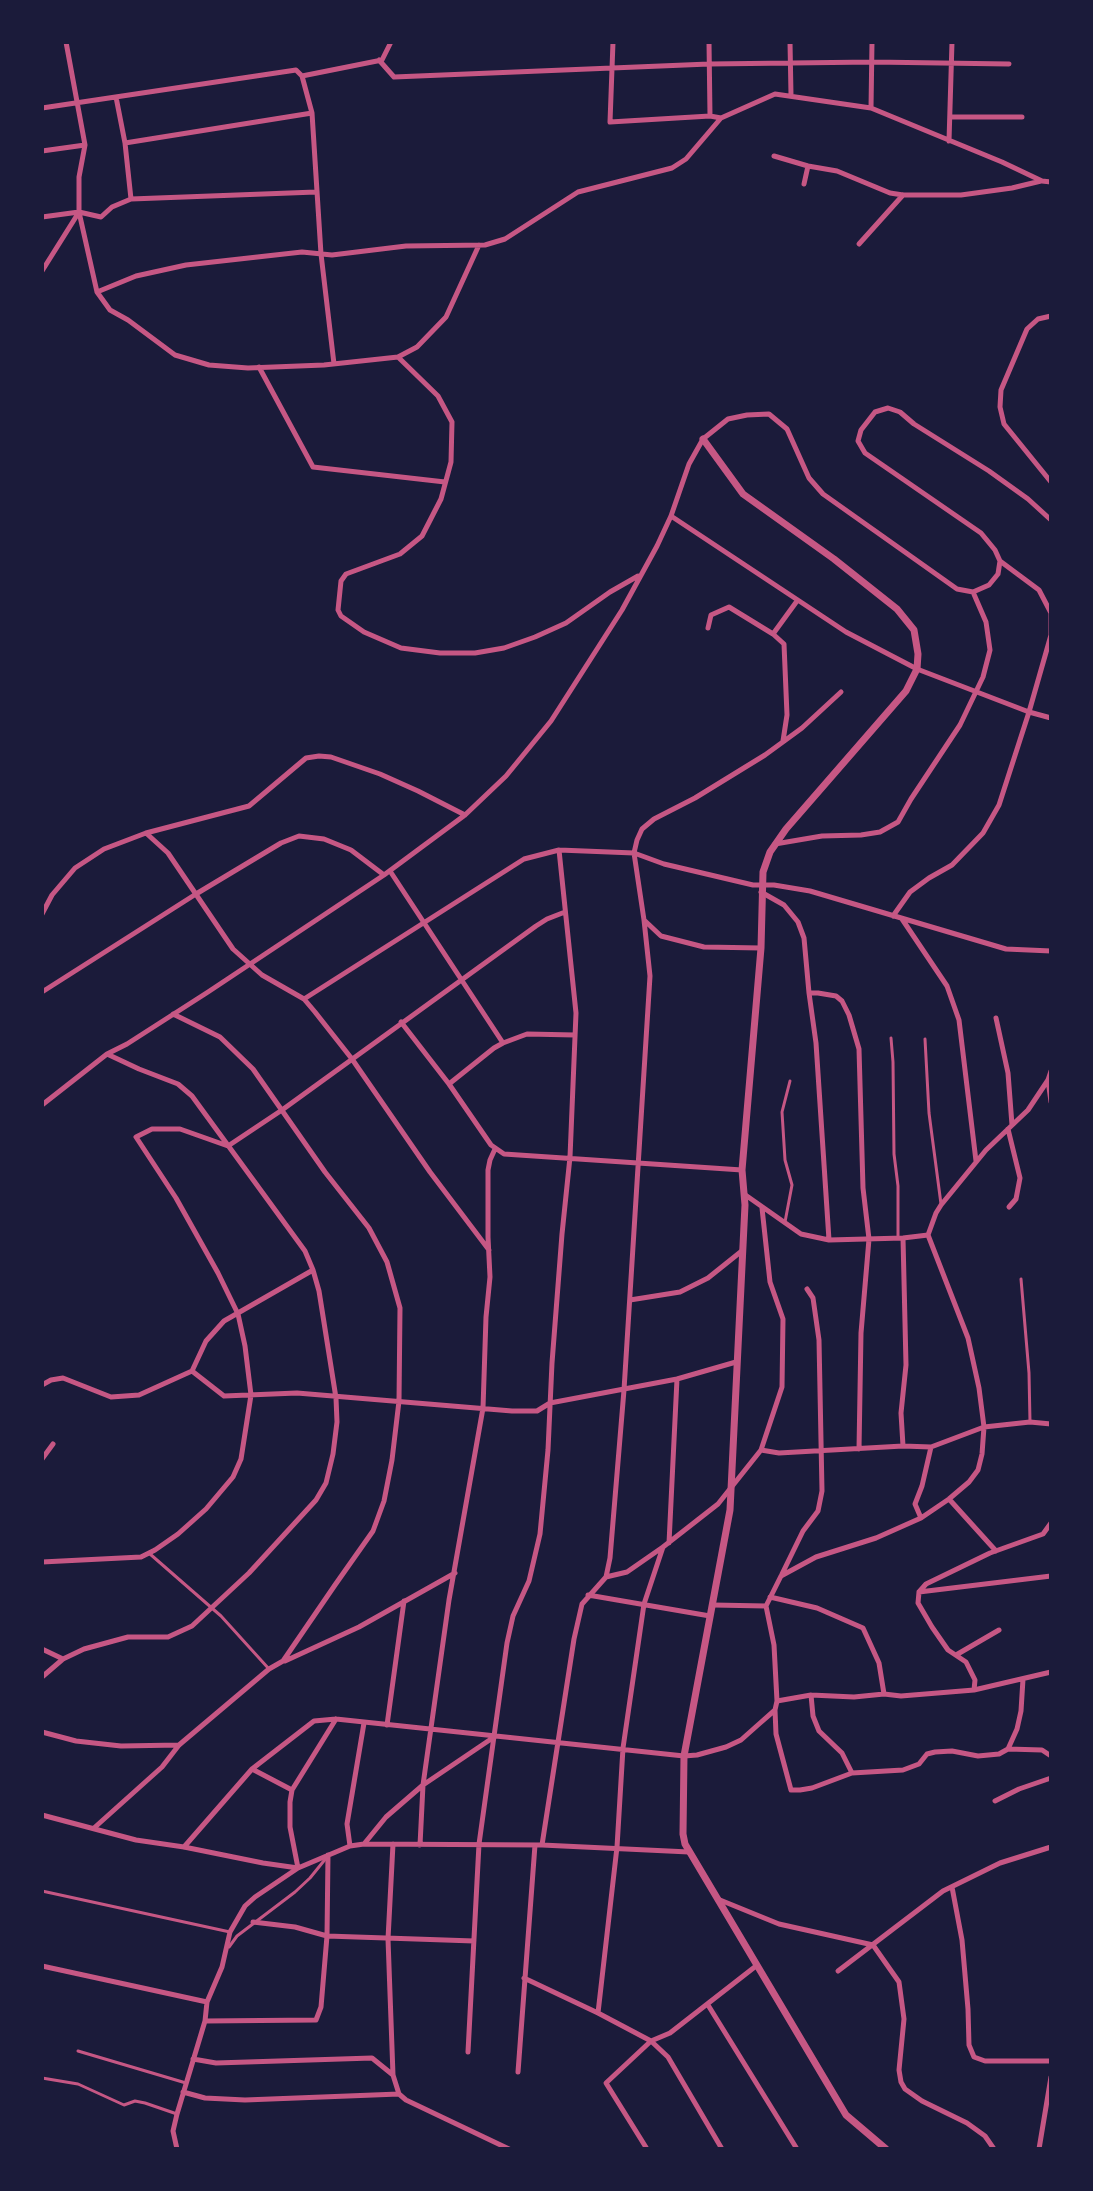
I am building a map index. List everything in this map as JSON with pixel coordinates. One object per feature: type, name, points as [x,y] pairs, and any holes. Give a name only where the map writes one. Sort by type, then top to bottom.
[{"type":"street","points":[[66,42],[86,145],[79,177],[79,212],[97,292],[110,310],[128,320],[176,355],[209,365],[259,367],[334,364],[398,357],[417,347],[446,317],[464,283],[479,245]]},
{"type":"street","points":[[302,76],[382,60],[391,42]]},
{"type":"street","points":[[613,42],[610,122],[710,116],[721,118]]},
{"type":"street","points":[[709,42],[710,116]]},
{"type":"street","points":[[790,42],[791,95]]},
{"type":"street","points":[[871,108],[872,42]]},
{"type":"street","points":[[949,141],[951,42]]},
{"type":"street","points":[[379,60],[394,77],[709,64],[873,62],[1009,64]]},
{"type":"street","points":[[42,108],[296,70],[302,76],[312,113],[317,163],[316,192],[321,254],[334,364]]},
{"type":"street","points":[[97,292],[136,276],[186,265],[302,252],[332,255],[406,246],[479,245],[505,239],[578,192],[672,168],[686,159],[721,118],[775,94],[871,108],[1042,181],[1051,182]]},
{"type":"street","points":[[116,96],[125,143],[131,199]]},
{"type":"street","points":[[125,143],[312,113]]},
{"type":"street","points":[[950,117],[1022,117]]},
{"type":"street","points":[[42,151],[86,145]]},
{"type":"street","points":[[774,156],[808,166],[837,171],[890,193],[903,195],[961,195],[1042,181]]},
{"type":"street","points":[[804,184],[808,166]]},
{"type":"street","points":[[42,217],[79,212],[101,217],[111,207],[131,199],[316,192]]},
{"type":"street","points":[[859,244],[903,195]]},
{"type":"street","points":[[42,271],[79,212]]},
{"type":"street","points":[[1051,316],[1038,320],[1027,329],[1001,390],[999,407],[1004,424],[1051,482]]},
{"type":"street","points":[[398,357],[438,396],[452,422],[451,462],[441,499],[422,536],[400,554],[346,574],[341,581],[338,610],[341,616],[364,632],[401,648],[440,653],[475,653],[504,648],[566,623],[610,592],[639,576]]},
{"type":"street","points":[[259,367],[313,467],[445,482]]},
{"type":"street","points":[[893,916],[910,892],[952,865],[983,833],[999,805],[1051,635],[1050,613],[1039,590],[1000,561],[995,550],[981,533],[865,453],[858,441],[861,430],[875,412],[888,408],[900,412],[914,424],[989,471],[1028,499],[1051,520]]},
{"type":"street","points":[[42,1105],[107,1054],[127,1044],[387,873],[465,815],[506,776],[551,721],[622,610],[671,516],[689,464],[703,439],[728,419],[769,414],[787,429],[809,478],[823,494],[957,589],[973,592],[989,585],[998,574],[1000,561]]},
{"type":"street","points":[[703,439],[743,494],[834,559],[897,609],[914,630],[918,654],[917,669],[906,691],[815,793],[775,844],[763,872],[761,948],[742,1170],[743,1250],[730,1510],[684,1756],[682,1834],[689,1852],[800,2036],[826,2085],[846,2115],[886,2149]]},
{"type":"street","points":[[671,516],[846,632],[917,669],[1029,712],[1051,718]]},
{"type":"street","points":[[775,844],[822,836],[880,832],[898,822],[960,725],[983,677],[990,650],[986,622],[973,592]]},
{"type":"street","points":[[773,634],[797,601]]},
{"type":"street","points":[[708,628],[711,615],[729,607],[773,634],[784,644],[787,715],[783,741]]},
{"type":"street","points":[[606,1577],[610,1558],[624,1390],[650,976],[634,853],[642,829],[654,819],[694,798],[783,741],[802,728],[840,692]]},
{"type":"street","points":[[42,914],[52,895],[75,868],[104,849],[146,833],[249,806],[306,758],[331,757],[418,790],[465,815]]},
{"type":"street","points":[[146,833],[168,853],[233,949],[249,965],[304,999],[352,1059],[430,1172],[489,1250]]},
{"type":"street","points":[[42,992],[196,894],[281,843],[299,836],[324,839],[351,850],[387,873],[504,1043]]},
{"type":"street","points":[[468,2052],[479,1844],[513,1616],[529,1581],[540,1534],[548,1450],[562,1234],[570,1157],[576,1013],[558,850]]},
{"type":"street","points":[[304,999],[524,859],[558,850],[634,853],[663,864],[761,889],[784,906],[798,922],[804,938],[816,1043],[829,1240]]},
{"type":"street","points":[[761,889],[774,885],[810,891],[1006,949],[1051,951]]},
{"type":"street","points":[[228,1146],[282,1110],[547,919],[565,912]]},
{"type":"street","points":[[902,919],[947,986],[958,1020],[976,1161]]},
{"type":"street","points":[[644,920],[661,936],[704,947],[761,948]]},
{"type":"street","points":[[809,993],[836,996],[842,1001],[849,1015],[859,1048],[863,1188],[869,1239],[861,1333],[859,1449]]},
{"type":"street","points":[[173,1014],[220,1037],[253,1069],[325,1172],[369,1228],[387,1262],[400,1308],[399,1401],[392,1460],[384,1501],[374,1532],[334,1585],[284,1661]]},
{"type":"street","points":[[996,1018],[1008,1072],[1010,1127],[1020,1178],[1016,1199],[1009,1207]]},
{"type":"street","points":[[401,1023],[449,1084],[495,1149],[504,1154],[742,1170]]},
{"type":"street","points":[[449,1084],[494,1048],[504,1043],[527,1035],[575,1035]]},
{"type":"street","points":[[42,1677],[63,1659],[84,1649],[128,1636],[168,1637],[192,1626],[249,1573],[316,1500],[326,1483],[337,1422],[336,1398],[319,1292],[313,1270],[304,1251],[192,1096],[178,1084],[107,1054]]},
{"type":"street","points":[[781,1576],[816,1557],[844,1549],[921,1518],[949,1499],[969,1482],[978,1470],[984,1427],[979,1388],[968,1338],[928,1235],[936,1213],[942,1205],[976,1161],[1028,1110],[1048,1080],[1051,1071]]},
{"type":"street","points":[[1048,1080],[1051,1102]]},
{"type":"street","points":[[42,1562],[141,1557],[165,1545],[199,1515],[233,1477],[241,1459],[251,1395],[245,1346],[238,1314],[219,1273],[176,1198],[136,1137],[152,1130],[180,1129],[228,1146]]},
{"type":"street","points":[[420,1845],[423,1785],[483,1408],[486,1317],[490,1277],[488,1170],[495,1149]]},
{"type":"street","points":[[744,1194],[801,1234],[829,1240],[928,1235]]},
{"type":"street","points":[[542,1845],[574,1639],[582,1604],[606,1577],[627,1572],[669,1543],[718,1504],[761,1450],[782,1387],[783,1319],[770,1282],[762,1208]]},
{"type":"street","points":[[900,1238],[906,1365],[901,1413],[903,1446]]},
{"type":"street","points":[[630,1300],[680,1292],[708,1278],[743,1250]]},
{"type":"street","points":[[42,1385],[51,1380],[63,1378],[111,1397],[139,1395],[192,1371],[206,1341],[224,1321],[313,1270]]},
{"type":"street","points":[[807,1289],[813,1298],[819,1340],[822,1491],[818,1511],[803,1531],[766,1606],[774,1645],[776,1734],[791,1790],[812,1788],[852,1773],[903,1770],[919,1764],[927,1754],[935,1752],[952,1751],[989,1756],[1008,1749],[1042,1750],[1051,1756]]},
{"type":"street","points":[[192,1371],[224,1396],[297,1393],[512,1412],[537,1411],[550,1403],[677,1379],[736,1362]]},
{"type":"street","points":[[669,1543],[677,1379]]},
{"type":"street","points":[[761,1450],[780,1453],[903,1446],[931,1447],[984,1427],[1030,1422],[1051,1424]]},
{"type":"street","points":[[42,1459],[53,1444]]},
{"type":"street","points":[[921,1518],[915,1504],[922,1486],[931,1447]]},
{"type":"street","points":[[949,1499],[996,1551]]},
{"type":"street","points":[[974,1690],[975,1680],[966,1662],[948,1650],[918,1602],[919,1592],[926,1584],[996,1551],[1043,1534],[1051,1523]]},
{"type":"street","points":[[598,2013],[617,1847],[623,1748],[644,1604],[663,1547]]},
{"type":"street","points":[[94,1828],[162,1767],[179,1745],[269,1669],[359,1627],[455,1574]]},
{"type":"street","points":[[919,1592],[1051,1576]]},
{"type":"street","points":[[588,1595],[710,1616]]},
{"type":"street","points":[[770,1597],[817,1608],[863,1628],[879,1663],[884,1694]]},
{"type":"street","points":[[387,1725],[404,1601]]},
{"type":"street","points":[[713,1605],[766,1606]]},
{"type":"street","points":[[956,1655],[999,1630]]},
{"type":"street","points":[[42,1649],[63,1659]]},
{"type":"street","points":[[777,1701],[811,1695],[854,1697],[884,1694],[902,1696],[974,1690],[1051,1672]]},
{"type":"street","points":[[1008,1749],[1017,1729],[1021,1711],[1023,1679]]},
{"type":"street","points":[[811,1695],[813,1716],[819,1731],[842,1753],[852,1773]]},
{"type":"street","points":[[184,1847],[252,1769],[314,1721],[336,1719],[684,1756],[698,1755],[741,1740],[775,1710]]},
{"type":"street","points":[[298,1868],[290,1827],[292,1790],[336,1719]]},
{"type":"street","points":[[350,1846],[347,1824],[364,1722]]},
{"type":"street","points":[[42,1732],[76,1741],[121,1746],[179,1745]]},
{"type":"street","points":[[364,1844],[386,1817],[423,1785],[494,1737]]},
{"type":"street","points":[[252,1769],[292,1790]]},
{"type":"street","points":[[995,1801],[1019,1789],[1051,1778]]},
{"type":"street","points":[[42,1815],[136,1840],[298,1868]]},
{"type":"street","points":[[177,2149],[173,2131],[177,2114],[205,2022],[207,2002],[228,1948],[230,1932],[246,1906],[255,1897],[298,1868],[350,1846],[364,1844],[542,1845],[689,1852]]},
{"type":"street","points":[[393,1844],[388,1939],[393,2075],[399,2094],[406,2100],[509,2149]]},
{"type":"street","points":[[518,2072],[535,1845]]},
{"type":"street","points":[[838,1971],[943,1892],[1000,1863],[1051,1846]]},
{"type":"street","points":[[205,2022],[316,2020],[321,2007],[327,1936],[328,1855]]},
{"type":"street","points":[[952,1887],[962,1940],[969,2046],[974,2057],[985,2061],[1051,2061]]},
{"type":"street","points":[[720,1900],[779,1924],[873,1945],[899,1982],[904,2019],[899,2070],[905,2089],[922,2101],[967,2123],[985,2136],[994,2149]]},
{"type":"street","points":[[253,1922],[295,1927],[327,1936],[474,1941]]},
{"type":"street","points":[[42,1966],[207,2002]]},
{"type":"street","points":[[647,2149],[606,2083],[651,2041],[670,2033],[708,2006],[756,1966]]},
{"type":"street","points":[[524,1978],[651,2041],[668,2056],[722,2149]]},
{"type":"street","points":[[708,2006],[797,2149]]},
{"type":"street","points":[[193,2059],[216,2063],[372,2058],[393,2075]]},
{"type":"street","points":[[1039,2149],[1051,2077]]},
{"type":"street","points":[[183,2091],[205,2098],[245,2100],[399,2094]]},
{"type":"lane","points":[[891,1038],[894,1154],[900,1238]]},
{"type":"lane","points":[[925,1039],[929,1113],[942,1205]]},
{"type":"lane","points":[[784,1224],[792,1185],[785,1160],[782,1112],[790,1081]]},
{"type":"lane","points":[[1021,1279],[1029,1373],[1030,1422]]},
{"type":"lane","points":[[148,1553],[222,1616],[269,1669]]},
{"type":"lane","points":[[228,1948],[237,1936],[253,1922],[295,1892],[310,1878],[328,1855]]},
{"type":"lane","points":[[42,1891],[230,1932]]},
{"type":"lane","points":[[78,2051],[186,2083]]},
{"type":"lane","points":[[42,2078],[78,2084],[124,2105],[135,2101],[177,2114]]}]
